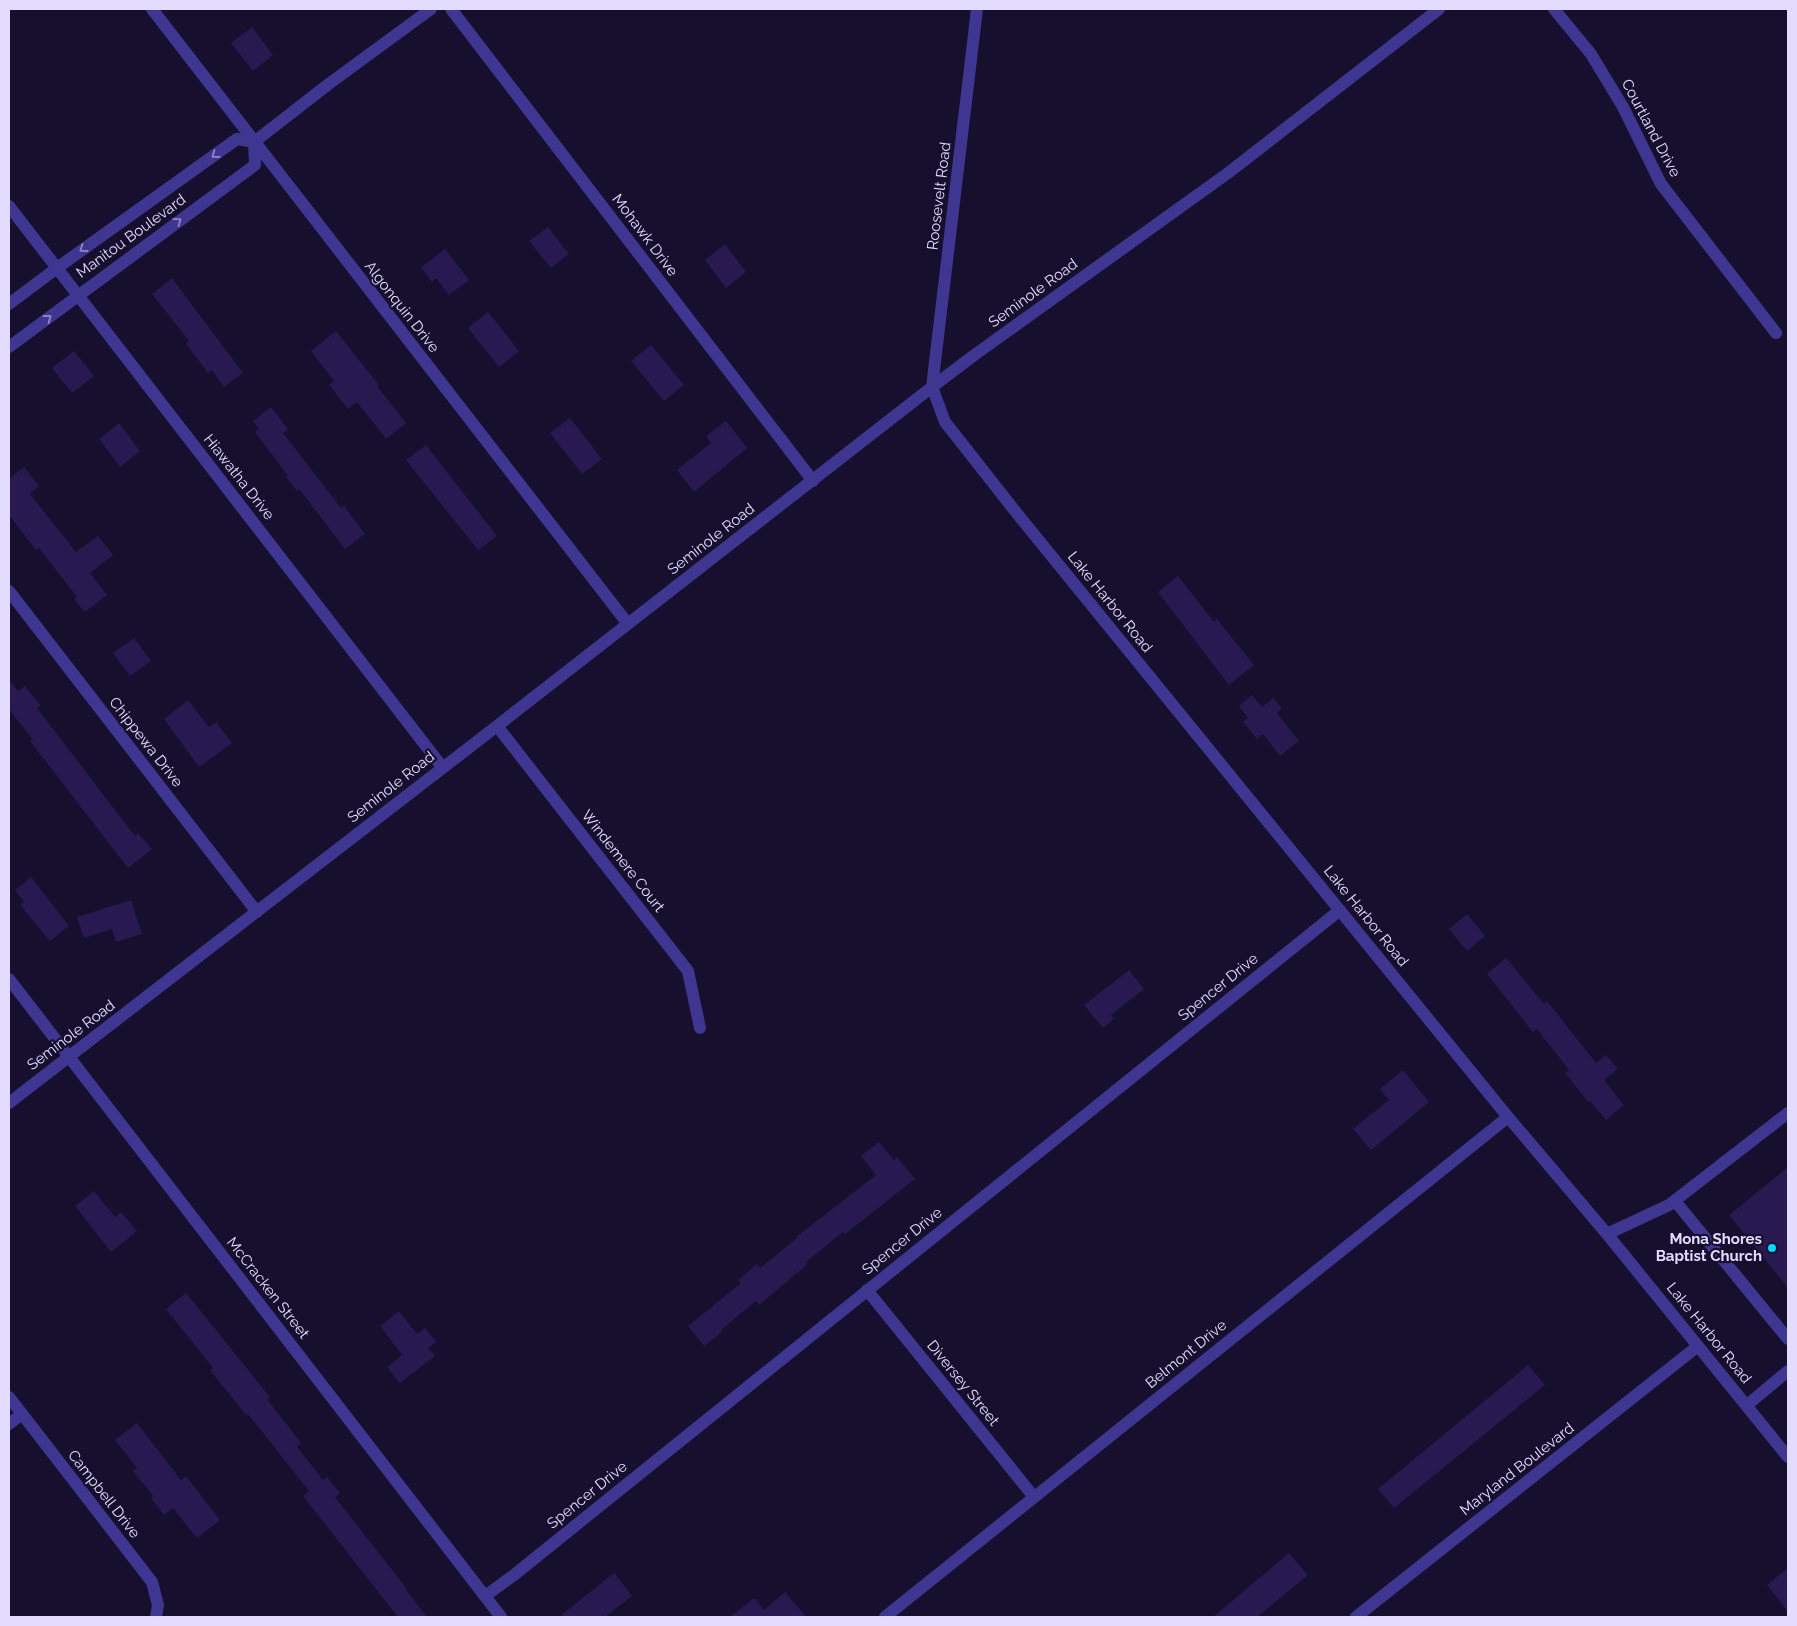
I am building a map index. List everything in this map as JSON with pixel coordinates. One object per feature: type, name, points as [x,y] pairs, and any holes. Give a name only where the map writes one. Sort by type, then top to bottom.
[{"type":"street","name":"Algonquin Drive","points":[[152,9],[628,624]]},
{"type":"street","points":[[254,142],[330,83],[431,9]]},
{"type":"street","name":"Mohawk Drive","points":[[451,9],[813,481]]},
{"type":"street","name":"Roosevelt Road","points":[[932,387],[977,9]]},
{"type":"street","name":"Seminole Road","points":[[9,1103],[258,912],[932,387],[1228,173],[1439,9]]},
{"type":"street","name":"Courtland Drive","points":[[1554,9],[1591,54],[1623,107],[1661,184],[1776,333]]},
{"type":"street","name":"Manitou Boulevard","points":[[9,304],[237,139],[254,142],[255,165],[9,347]]},
{"type":"street","name":"Hiawatha Drive","points":[[9,206],[443,768]]},
{"type":"street","name":"Lake Harbor Road","points":[[932,387],[945,422],[1508,1117],[1607,1234],[1788,1457]]},
{"type":"street","name":"Chippewa Drive","points":[[9,591],[258,912]]},
{"type":"street","name":"Windemere Court","points":[[497,726],[688,971],[700,1028]]},
{"type":"street","name":"Spencer Drive","points":[[485,1596],[514,1575],[1340,910]]},
{"type":"street","name":"McCracken Street","points":[[9,979],[501,1617]]},
{"type":"street","points":[[1607,1234],[1675,1201],[1788,1113]]},
{"type":"street","name":"Belmont Drive","points":[[885,1617],[1508,1117]]},
{"type":"street","points":[[1675,1201],[1788,1339]]},
{"type":"street","name":"Diversey Street","points":[[867,1290],[1034,1497]]},
{"type":"street","name":"Maryland Boulevard","points":[[1356,1617],[1698,1346]]},
{"type":"street","points":[[1747,1406],[1788,1371]]},
{"type":"street","name":"Campbell Drive","points":[[9,1397],[152,1582],[158,1605],[156,1617]]},
{"type":"street","points":[[9,1424],[22,1414]]},
{"type":"building","points":[[252,27],[273,55],[253,71],[231,43]]},
{"type":"building","points":[[548,227],[569,254],[551,268],[529,241]]},
{"type":"building","points":[[725,244],[746,272],[726,288],[705,260]]},
{"type":"building","points":[[445,249],[469,280],[449,295],[436,278],[432,282],[421,267]]},
{"type":"building","points":[[172,278],[243,373],[224,387],[212,370],[208,373],[186,344],[189,341],[152,294]]},
{"type":"building","points":[[488,312],[519,351],[499,367],[468,328]]},
{"type":"building","points":[[336,331],[379,385],[377,386],[406,423],[386,439],[357,402],[348,409],[329,385],[334,381],[311,351]]},
{"type":"building","points":[[651,345],[684,385],[664,401],[631,361]]},
{"type":"building","points":[[74,351],[94,376],[72,393],[52,368]]},
{"type":"building","points":[[271,407],[288,429],[283,433],[341,508],[344,506],[365,534],[345,549],[299,489],[297,491],[286,477],[288,476],[255,432],[259,429],[253,421]]},
{"type":"building","points":[[570,418],[602,459],[582,474],[550,433]]},
{"type":"building","points":[[726,421],[747,448],[694,492],[677,470],[711,443],[706,436]]},
{"type":"building","points":[[119,423],[140,451],[120,467],[99,439]]},
{"type":"building","points":[[426,445],[497,536],[478,550],[406,460]]},
{"type":"building","points":[[24,467],[39,486],[30,494],[76,552],[98,536],[113,555],[90,573],[107,595],[85,612],[74,599],[77,597],[39,548],[36,550],[9,515],[9,479]]},
{"type":"building","points":[[1178,576],[1214,622],[1217,619],[1254,665],[1229,685],[1158,592]]},
{"type":"building","points":[[134,638],[151,661],[130,676],[113,653]]},
{"type":"building","points":[[9,680],[18,691],[25,686],[41,706],[37,708],[135,836],[138,833],[152,849],[128,868],[30,741],[33,740],[9,709]]},
{"type":"building","points":[[1252,695],[1262,707],[1273,698],[1282,708],[1277,713],[1299,741],[1280,756],[1263,734],[1257,739],[1243,722],[1248,718],[1239,706]]},
{"type":"building","points":[[188,700],[209,727],[216,722],[232,743],[199,767],[164,719]]},
{"type":"building","points":[[31,877],[69,926],[50,941],[20,905],[24,902],[15,890]]},
{"type":"building","points":[[131,900],[142,934],[116,942],[112,929],[84,938],[77,917]]},
{"type":"building","points":[[1467,914],[1485,936],[1467,951],[1449,929]]},
{"type":"building","points":[[1506,958],[1544,1004],[1547,1001],[1596,1063],[1606,1055],[1618,1069],[1604,1080],[1624,1105],[1606,1120],[1590,1101],[1588,1102],[1565,1073],[1569,1070],[1537,1029],[1533,1032],[1487,974]]},
{"type":"building","points":[[1129,970],[1144,989],[1111,1015],[1114,1019],[1103,1028],[1084,1005]]},
{"type":"building","points":[[1403,1070],[1429,1102],[1371,1150],[1353,1129],[1389,1100],[1380,1089]]},
{"type":"building","points":[[879,1142],[894,1160],[897,1157],[915,1179],[845,1234],[843,1232],[806,1262],[808,1264],[759,1305],[756,1301],[704,1346],[688,1326],[741,1283],[738,1280],[757,1264],[760,1268],[796,1237],[876,1175],[861,1156]]},
{"type":"building","name":"Mona Shores Baptist Church","points":[[1788,1167],[1788,1288],[1729,1215]]},
{"type":"building","points":[[94,1191],[115,1217],[121,1212],[137,1231],[111,1252],[75,1206]]},
{"type":"building","points":[[186,1293],[270,1397],[267,1399],[301,1443],[297,1447],[323,1480],[327,1477],[340,1493],[335,1497],[427,1617],[398,1617],[303,1496],[309,1491],[248,1414],[246,1415],[210,1370],[213,1368],[166,1309]]},
{"type":"building","points":[[399,1311],[417,1334],[425,1328],[436,1342],[428,1348],[435,1356],[400,1383],[387,1367],[402,1355],[380,1326]]},
{"type":"building","points":[[1528,1365],[1545,1385],[1394,1508],[1378,1489]]},
{"type":"building","points":[[137,1423],[181,1480],[186,1476],[220,1520],[197,1538],[173,1508],[164,1515],[151,1498],[153,1496],[133,1471],[137,1468],[115,1440]]},
{"type":"building","points":[[1289,1553],[1308,1575],[1257,1617],[1213,1617]]},
{"type":"building","points":[[1788,1568],[1788,1612],[1767,1585]]},
{"type":"building","points":[[614,1573],[632,1596],[605,1617],[559,1617]]},
{"type":"building","points":[[785,1592],[806,1617],[730,1617],[754,1598],[764,1610]]},
{"type":"place","name":"Mona Shores Baptist Church","points":[[1772,1248]]}]
